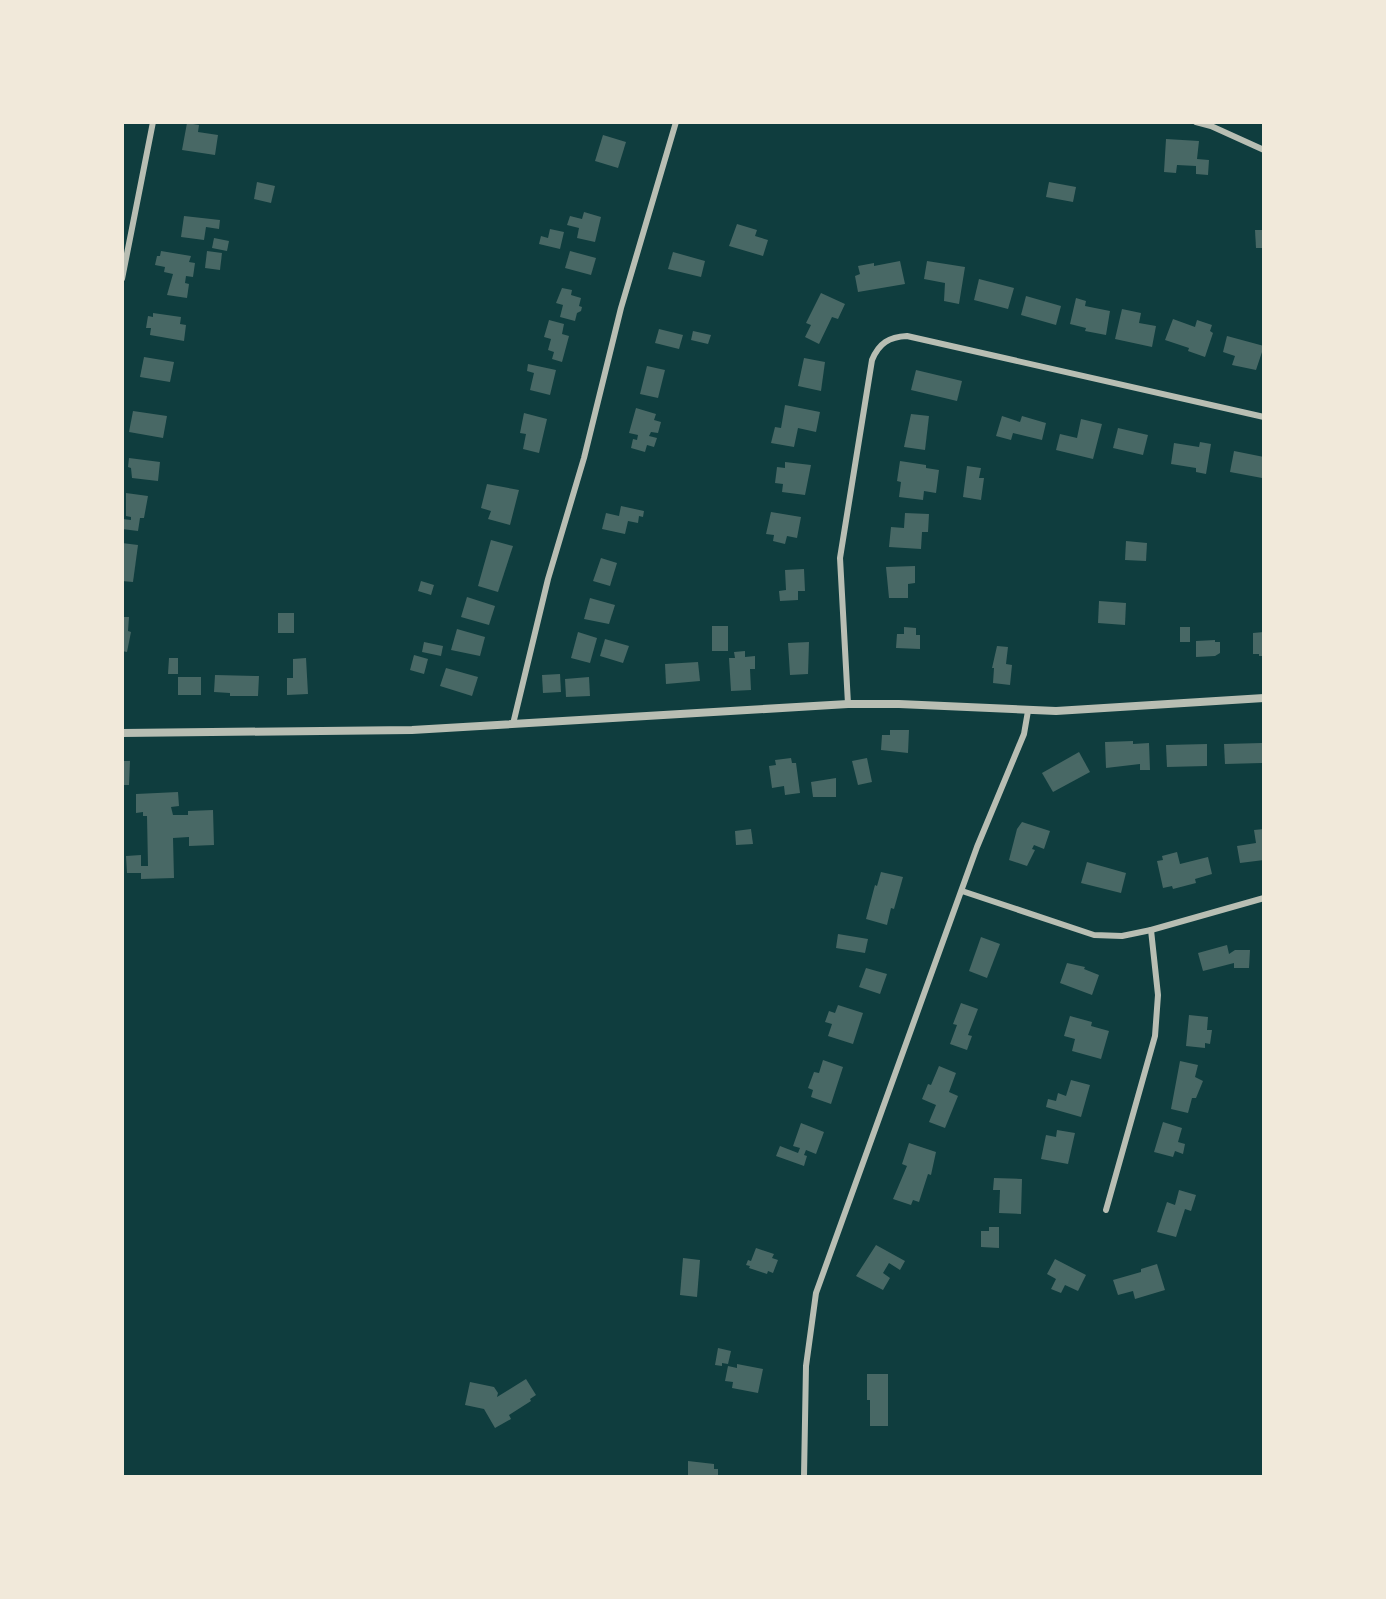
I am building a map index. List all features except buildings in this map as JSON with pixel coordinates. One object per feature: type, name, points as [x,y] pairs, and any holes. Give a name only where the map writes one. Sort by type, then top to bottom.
[{"type":"street","points":[[122,279],[153,122]]},
{"type":"street","points":[[513,724],[548,579],[584,458],[621,307],[676,122]]},
{"type":"street","points":[[1195,122],[1211,126],[1264,150]]},
{"type":"street","points":[[848,705],[840,558],[872,360],[885,341],[907,336],[1264,417]]},
{"type":"street","points":[[122,733],[337,732],[848,705],[942,706],[1028,711],[1264,698]]},
{"type":"street","points":[[804,1476],[806,1366],[816,1293],[977,846],[1024,734],[1028,711]]},
{"type":"street","points":[[962,891],[1094,935],[1122,936],[1264,898]]},
{"type":"street","points":[[1106,1210],[1155,1036],[1158,995],[1151,930]]}]
